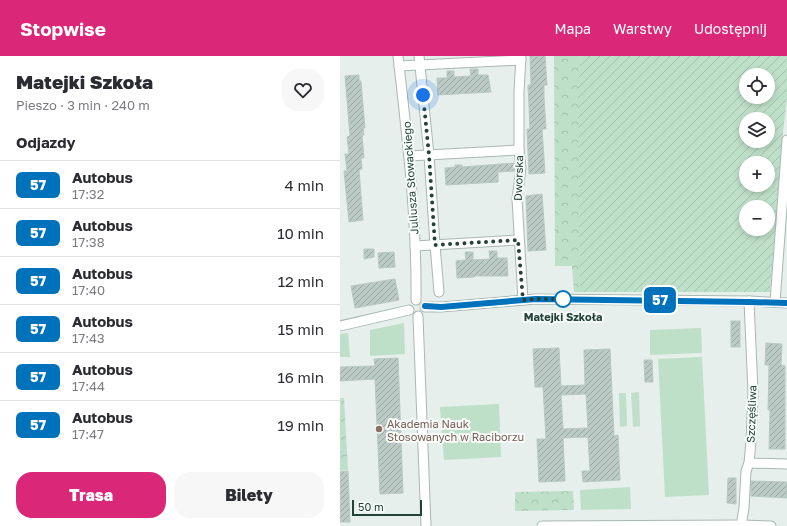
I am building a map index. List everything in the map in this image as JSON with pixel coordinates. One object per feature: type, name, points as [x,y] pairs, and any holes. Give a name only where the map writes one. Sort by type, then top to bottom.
[{"type":"street","points":[[399,61],[521,58]]},
{"type":"street","name":"Dworska","points":[[521,58],[519,92],[520,168],[517,199],[518,240],[523,300]]},
{"type":"street","points":[[419,60],[429,155],[439,292]]},
{"type":"street","name":"Juliusza Słowackiego","points":[[399,61],[409,156],[415,246],[416,300]]},
{"type":"street","points":[[775,302],[787,140]]},
{"type":"street","points":[[409,156],[519,150]]},
{"type":"street","points":[[415,246],[518,240]]},
{"type":"street","points":[[425,306],[441,307],[536,299],[787,303]]},
{"type":"street","points":[[416,300],[422,301],[425,306],[424,313],[418,316],[411,314],[409,310],[410,303],[416,300]]},
{"type":"street","name":"Szczęśliwa","points":[[741,525],[744,508],[746,470],[749,464],[753,392],[749,302]]},
{"type":"street","points":[[340,326],[409,310]]},
{"type":"street","points":[[418,316],[426,526]]},
{"type":"street","points":[[749,464],[787,464]]},
{"type":"street","points":[[542,526],[772,526]]},
{"type":"green space","points":[[554,56],[581,56],[580,292],[574,292],[572,266],[555,266]]},
{"type":"green space","points":[[581,56],[787,56],[787,98],[775,231],[775,200],[739,200],[739,236],[775,236],[770,292],[580,292],[578,89]]},
{"type":"green space","points":[[404,323],[405,354],[370,356],[370,330]]},
{"type":"green space","points":[[701,328],[702,353],[650,355],[650,330]]},
{"type":"green space","points":[[348,333],[350,357],[340,357],[340,334]]},
{"type":"green space","points":[[702,357],[709,495],[665,497],[658,359]]},
{"type":"green space","points":[[639,392],[640,426],[633,427],[631,393]]},
{"type":"green space","points":[[619,393],[626,393],[627,426],[620,427]]},
{"type":"green space","points":[[340,398],[344,398],[348,470],[340,471]]},
{"type":"green space","points":[[499,404],[501,457],[444,460],[440,407]]},
{"type":"green space","points":[[630,487],[631,509],[581,510],[580,490]]},
{"type":"green space","points":[[573,491],[574,510],[515,511],[515,492]]},
{"type":"building","points":[[530,56],[545,56],[547,85],[544,85],[546,129],[542,129],[545,173],[529,174],[527,129],[530,129],[528,85],[531,85]]},
{"type":"building","points":[[470,69],[478,69],[478,75],[488,75],[491,92],[438,95],[437,78],[447,78],[447,71],[454,71],[454,77],[471,76]]},
{"type":"building","points":[[359,75],[359,81],[361,81],[365,128],[363,128],[364,135],[362,135],[364,158],[361,158],[362,169],[359,170],[363,220],[349,222],[344,171],[347,171],[345,154],[349,154],[347,137],[350,136],[345,76]]},
{"type":"building","points":[[514,163],[515,171],[498,172],[498,182],[446,185],[445,168],[455,167],[455,165],[462,165],[462,167]]},
{"type":"building","points":[[542,194],[546,250],[528,251],[526,196]]},
{"type":"building","points":[[364,249],[374,249],[374,257],[364,259]]},
{"type":"building","points":[[489,251],[497,251],[497,258],[507,258],[508,276],[474,276],[457,278],[456,261],[466,260],[465,252],[473,252],[473,260],[490,259]]},
{"type":"building","points":[[394,252],[395,267],[379,268],[378,253]]},
{"type":"building","points":[[395,279],[399,300],[355,308],[351,286]]},
{"type":"building","points":[[731,321],[740,321],[740,347],[731,347]]},
{"type":"building","points":[[766,343],[782,344],[781,365],[785,366],[785,449],[769,449],[769,365],[765,365]]},
{"type":"building","points":[[559,348],[561,386],[585,385],[584,350],[610,349],[614,436],[618,435],[620,480],[583,482],[582,471],[590,471],[588,437],[563,438],[565,481],[539,482],[537,439],[546,439],[543,387],[535,387],[533,349]],"holes":[[[586,394],[588,428],[563,429],[561,395]]]},
{"type":"building","points":[[398,358],[403,493],[380,494],[375,379],[340,381],[340,367],[375,366],[374,359]]},
{"type":"building","points":[[644,360],[652,360],[653,382],[645,382]]},
{"type":"building","points":[[348,471],[350,522],[340,522],[340,472]]},
{"type":"building","points":[[728,478],[736,478],[736,504],[727,503]]},
{"type":"building","points":[[751,481],[787,482],[787,498],[751,496]]},
{"type":"bus line","name":"57","points":[[425,306],[441,307],[536,299],[787,303]]},
{"type":"place","name":"Matejki Szkoła","points":[[563,299]]},
{"type":"place","name":"Akademia Nauk Stosowanych w Raciborzu","points":[[379,429]]},
{"type":"route","points":[[423,95],[435,245],[518,240],[523,300],[563,299]]}]
